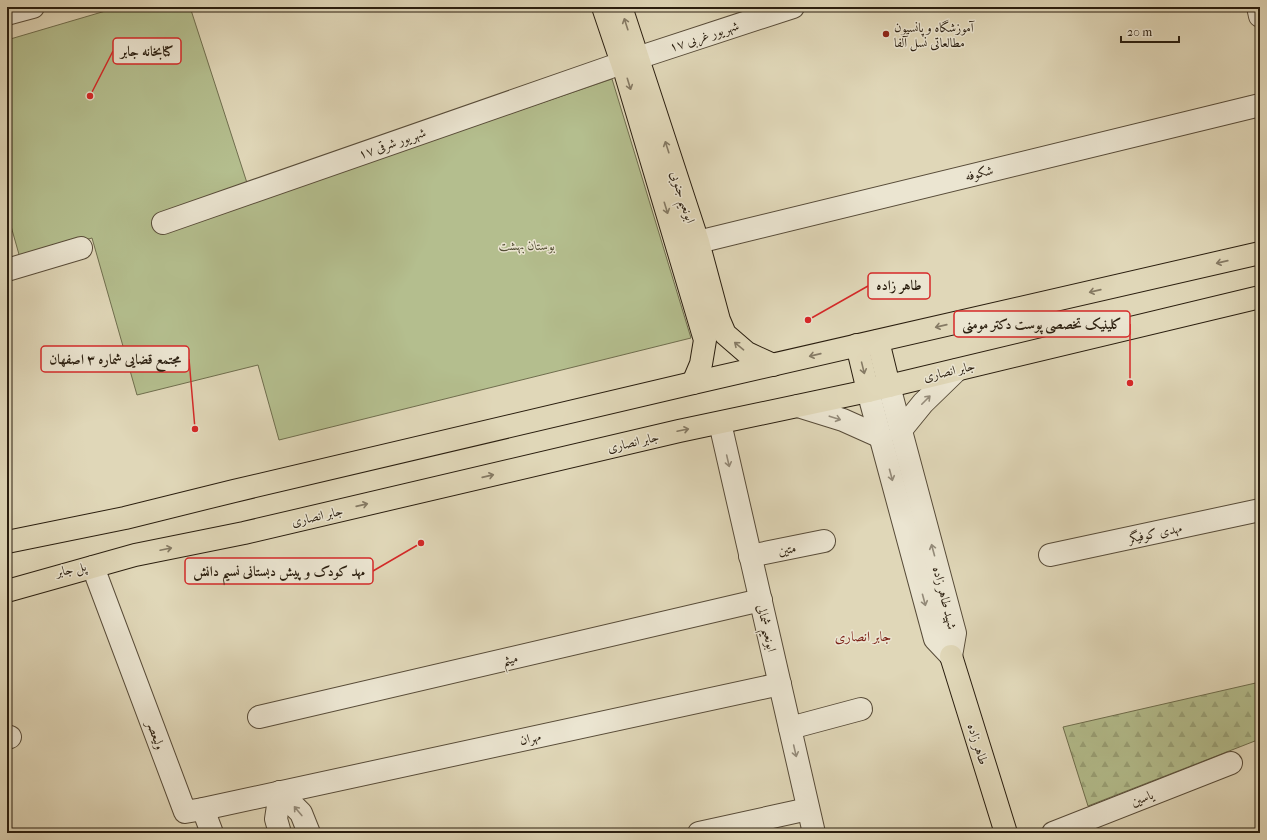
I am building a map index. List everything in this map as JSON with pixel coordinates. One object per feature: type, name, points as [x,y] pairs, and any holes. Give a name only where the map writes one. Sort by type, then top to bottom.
[{"type":"main road","name":"ابونعیم جنوبی","points":[[603,7],[630,60],[698,242],[719,320],[725,334],[747,353],[773,365]]},
{"type":"main road","name":"ابونعیم جنوبی","points":[[620,7],[630,60],[704,340],[701,364],[693,383]]},
{"type":"main road","points":[[7,547],[234,491],[693,383],[1260,253]]},
{"type":"main road","name":"جابر انصاری","points":[[7,591],[135,555],[244,533],[720,423],[868,391],[1260,297]]},
{"type":"main road","points":[[878,341],[889,386]]},
{"type":"main road","points":[[857,345],[868,391]]},
{"type":"main road","points":[[7,542],[126,518]]},
{"type":"main road","name":"پل جابر","points":[[7,583],[135,555]]},
{"type":"main road","name":"طاهر زاده","points":[[951,656],[1006,833]]},
{"type":"street","points":[[7,14],[33,7]]},
{"type":"street","name":"۱۷ شهریور غربی","points":[[630,60],[793,7]]},
{"type":"street","points":[[1258,7],[1260,16]]},
{"type":"street","name":"۱۷ شهریور شرقی","points":[[162,223],[630,60]]},
{"type":"street","name":"شکوفه","points":[[698,242],[1260,105]]},
{"type":"street","points":[[7,270],[81,248]]},
{"type":"street","points":[[798,406],[891,433],[957,370]]},
{"type":"street","name":"شهید طاهر زاده","points":[[889,386],[891,433],[935,639],[951,656]]},
{"type":"street","name":"شهید طاهر زاده","points":[[868,391],[891,433]]},
{"type":"street","name":"ابونعیم شمالی","points":[[720,423],[814,833]]},
{"type":"street","name":"مهدی کوفیگر","points":[[1050,555],[1260,510]]},
{"type":"street","name":"متین","points":[[750,556],[824,541]]},
{"type":"street","name":"ولیعصر","points":[[93,567],[184,812],[280,792]]},
{"type":"street","name":"میثم","points":[[259,718],[761,600]]},
{"type":"street","name":"مهران","points":[[280,792],[780,684]]},
{"type":"street","points":[[790,728],[861,709]]},
{"type":"street","name":"یاسین","points":[[1053,833],[1231,763]]},
{"type":"street","points":[[280,792],[276,819],[280,833]]},
{"type":"street","points":[[280,792],[301,813],[309,833]]},
{"type":"street","points":[[203,809],[212,833]]},
{"type":"street","points":[[699,833],[808,809]]},
{"type":"green space","name":"بوستان بهشت","points":[[119,7],[190,7],[248,186],[450,134],[612,79],[691,338],[279,440],[258,365],[137,395],[92,238],[20,258],[7,212],[7,40]]},
{"type":"green space","points":[[1260,682],[1260,739],[1088,806],[1063,727]]},
{"type":"place","name":"آموزشگاه و پانسیون مطالعاتی نسل آلفا","points":[[886,34]]},
{"type":"place","name":"کتابخانه جابر","points":[[90,96]]},
{"type":"place","name":"طاهر زاده","points":[[808,320]]},
{"type":"place","name":"کلینیک تخصصی پوست دکتر مومنی","points":[[1130,383]]},
{"type":"place","name":"مجتمع قضایی شماره ۳ اصفهان","points":[[195,429]]},
{"type":"place","name":"مهد کودک و پیش دبستانی نسیم دانش","points":[[421,543]]},
{"type":"district","name":"جابر انصاری","points":[[863,636]]}]
